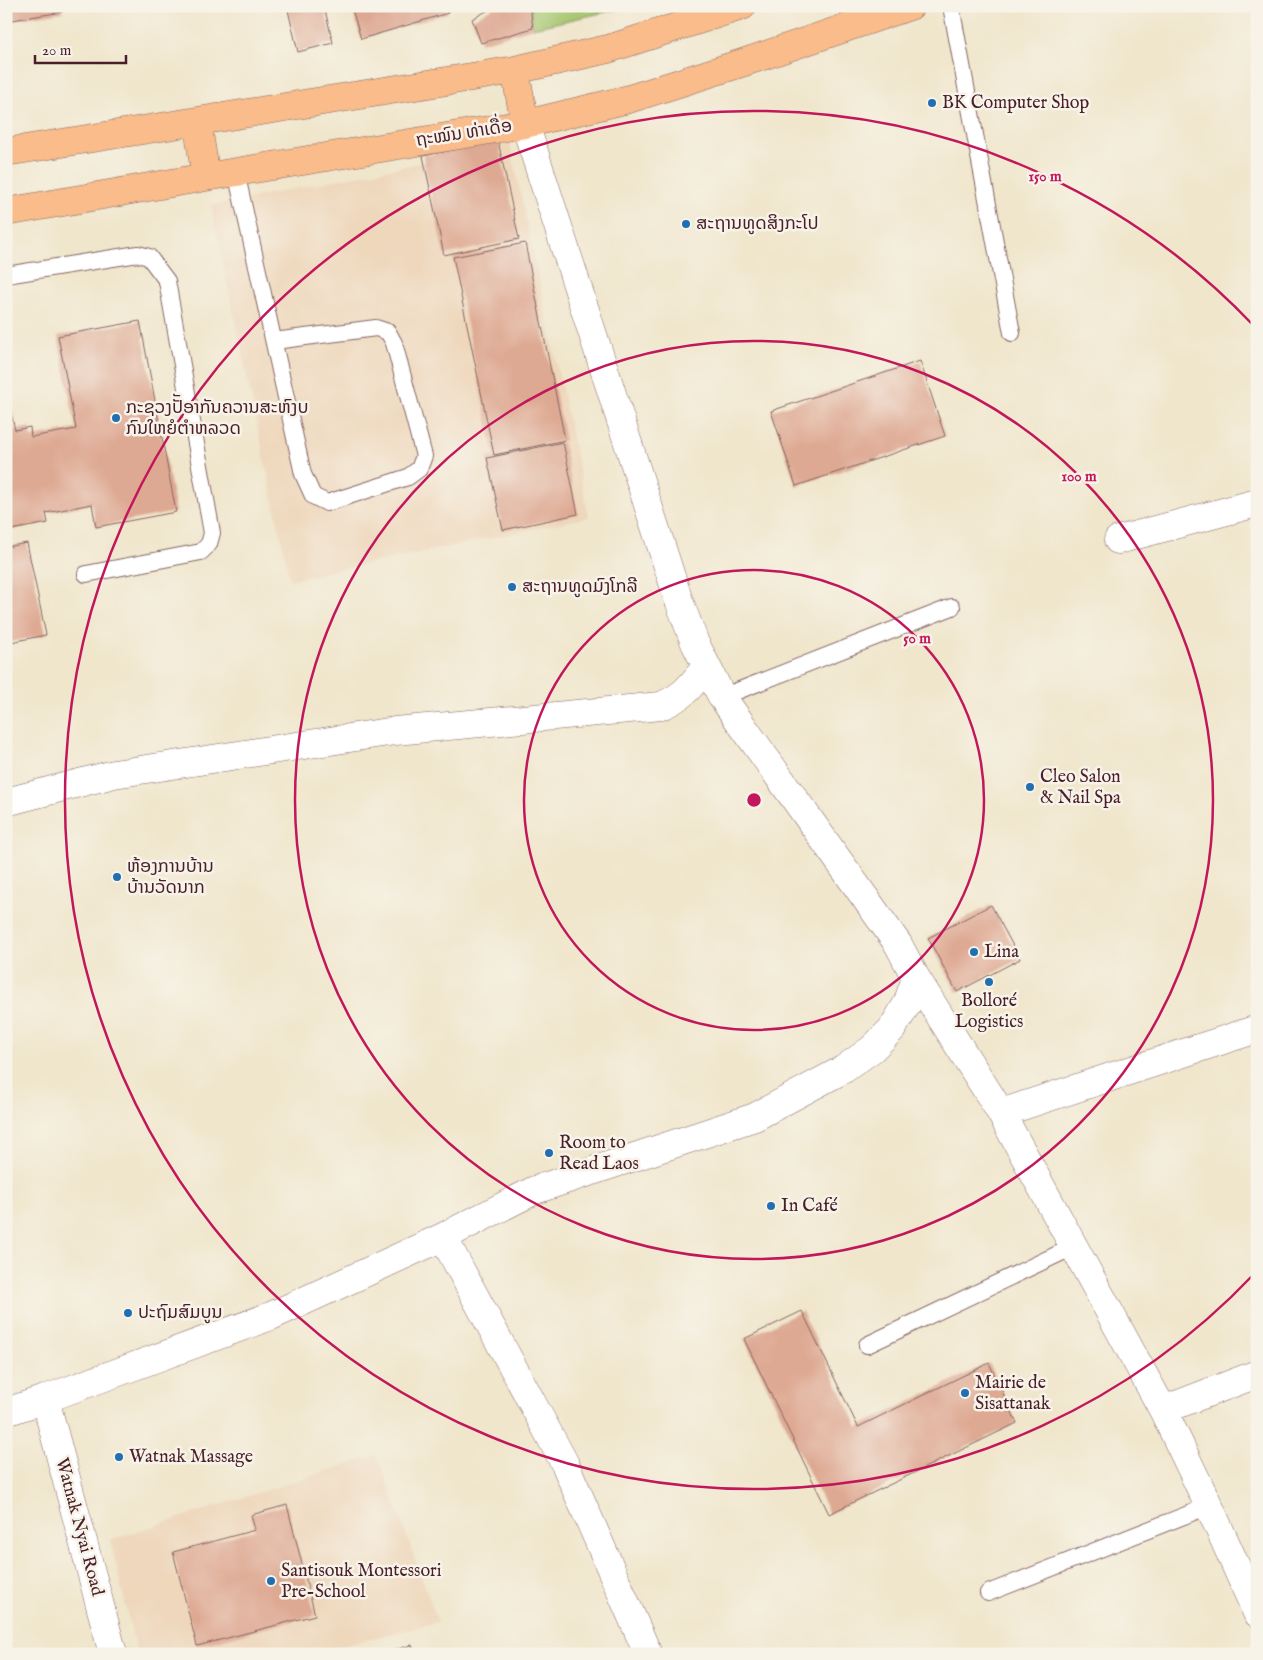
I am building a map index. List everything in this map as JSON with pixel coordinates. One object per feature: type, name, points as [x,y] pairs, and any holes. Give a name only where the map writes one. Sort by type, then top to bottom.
[{"type":"main road","points":[[6,152],[515,70],[608,49],[742,6]]},
{"type":"main road","name":"ຖະໝົນ ທ່າເດື່ອ","points":[[6,212],[525,124],[629,99],[910,6]]},
{"type":"main road","points":[[515,70],[525,124]]},
{"type":"main road","points":[[197,121],[206,177]]},
{"type":"street","points":[[525,124],[678,598],[706,667],[722,696],[898,944],[916,978],[1001,1113],[1163,1410],[1257,1613]]},
{"type":"street","points":[[1118,540],[1257,504]]},
{"type":"street","points":[[6,802],[114,774],[395,731],[662,706],[677,699],[691,687],[706,667]]},
{"type":"street","points":[[6,1412],[271,1316],[443,1237],[535,1190],[755,1117],[844,1069],[872,1049],[892,1029],[907,1004],[916,978]]},
{"type":"street","points":[[1001,1113],[1257,1029]]},
{"type":"street","points":[[443,1237],[565,1464],[648,1654]]},
{"type":"street","points":[[1163,1410],[1257,1374]]},
{"type":"street","name":"Watnak Nyai Road","points":[[45,1399],[113,1654]]},
{"type":"lane","points":[[951,6],[1012,333]]},
{"type":"lane","points":[[236,172],[303,474],[313,496],[327,503],[408,477],[419,469],[424,456],[394,343],[388,332],[376,328],[274,341]]},
{"type":"lane","points":[[6,275],[138,254],[149,257],[167,281],[212,533],[209,544],[201,552],[86,574]]},
{"type":"lane","points":[[722,696],[952,607]]},
{"type":"lane","points":[[867,1345],[1073,1247]]},
{"type":"lane","points":[[988,1593],[1209,1506]]},
{"type":"shaded area","points":[[510,144],[589,517],[290,580],[211,206]]},
{"type":"shaded area","name":"Santisouk Montessori Pre-School","points":[[377,1455],[438,1622],[310,1654],[137,1654],[110,1540]]},
{"type":"green space","points":[[530,6],[633,6],[533,28]]},
{"type":"building","points":[[6,6],[61,6],[62,12],[6,21]]},
{"type":"building","points":[[287,6],[324,6],[333,43],[298,52]]},
{"type":"building","points":[[351,6],[445,6],[448,13],[361,39]]},
{"type":"building","points":[[496,6],[530,6],[533,28],[481,43],[472,19]]},
{"type":"building","points":[[498,141],[519,239],[444,255],[423,156]]},
{"type":"building","points":[[525,243],[565,440],[494,455],[453,257]]},
{"type":"building","name":"ກະຊວງປັັອາກັນຄວານສະຫົງບ ກົນໃຫຍໍຕຳຫລວດ","points":[[140,321],[176,512],[96,527],[92,504],[46,513],[48,523],[6,531],[6,408],[10,408],[15,430],[30,427],[31,437],[76,429],[58,336]]},
{"type":"building","points":[[920,361],[945,436],[796,486],[771,411]]},
{"type":"building","points":[[563,442],[578,514],[503,530],[487,458]]},
{"type":"building","points":[[27,543],[46,635],[6,643],[6,547]]},
{"type":"building","points":[[991,905],[1020,959],[957,992],[928,938]]},
{"type":"building","name":"Mairie de Sisattanak","points":[[802,1311],[858,1427],[989,1363],[1017,1423],[829,1514],[744,1339]]},
{"type":"building","points":[[287,1505],[315,1615],[197,1646],[173,1552],[255,1530],[251,1515]]},
{"type":"building","points":[[412,1645],[414,1654],[383,1654],[383,1653]]},
{"type":"place","name":"BK Computer Shop","points":[[932,103]]},
{"type":"place","name":"ສະຖານທູດສິງກະໂປ","points":[[686,224]]},
{"type":"place","name":"ກະຊວງປັັອາກັນຄວານສະຫົງບ ກົນໃຫຍໍຕຳຫລວດ","points":[[116,418]]},
{"type":"place","name":"ສະຖານທູດມົງໂກລີ","points":[[512,587]]},
{"type":"place","name":"Cleo Salon & Nail Spa","points":[[1030,787]]},
{"type":"place","name":"ຫ້ອງການບ້ານ ບ້ານວັດນາກ","points":[[117,877]]},
{"type":"place","name":"Lina","points":[[974,952]]},
{"type":"place","name":"Bolloré Logistics","points":[[989,982]]},
{"type":"place","name":"Room to Read Laos","points":[[549,1153]]},
{"type":"place","name":"In Café","points":[[771,1206]]},
{"type":"place","name":"ປະຖົມສົມບູນ","points":[[128,1313]]},
{"type":"place","name":"Mairie de Sisattanak","points":[[965,1393]]},
{"type":"place","name":"Watnak Massage","points":[[119,1457]]},
{"type":"place","name":"Santisouk Montessori Pre-School","points":[[271,1581]]}]
